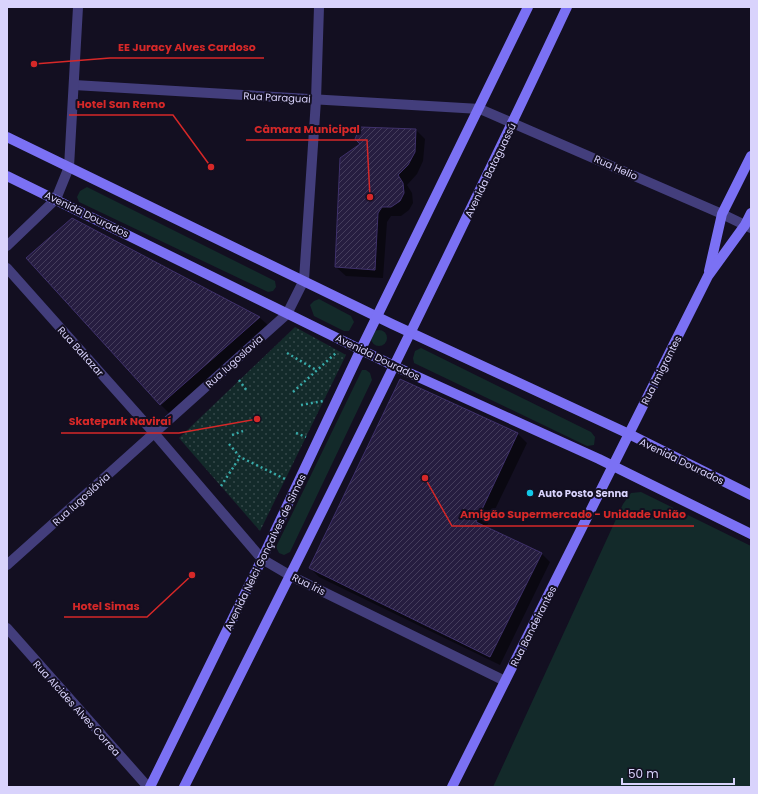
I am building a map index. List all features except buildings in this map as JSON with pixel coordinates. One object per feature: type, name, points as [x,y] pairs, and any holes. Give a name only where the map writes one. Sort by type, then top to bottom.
[{"type":"main road","points":[[377,316],[480,109],[528,7]]},
{"type":"main road","name":"Avenida Bataguassú","points":[[410,332],[513,122],[567,7]]},
{"type":"main road","name":"Avenida Dourados","points":[[7,137],[410,332],[629,434],[751,495]]},
{"type":"main road","name":"Rua Imigrantes","points":[[708,276],[722,214],[751,156]]},
{"type":"main road","name":"Avenida Dourados","points":[[7,176],[394,366],[613,465],[751,534]]},
{"type":"main road","name":"Rua Imigrantes","points":[[613,465],[708,276],[748,227],[751,213]]},
{"type":"main road","name":"Avenida Nelci Gonçalves de Simas","points":[[149,787],[262,559],[377,316]]},
{"type":"main road","points":[[184,787],[291,576],[410,332]]},
{"type":"main road","name":"Rua Bandeirantes","points":[[452,787],[613,465]]},
{"type":"street","points":[[7,246],[56,199],[70,167],[78,7]]},
{"type":"street","points":[[304,280],[316,100],[319,7]]},
{"type":"street","name":"Rua Paraguai","points":[[74,85],[480,109]]},
{"type":"street","name":"Rua Helio","points":[[480,109],[513,122],[722,214],[748,227]]},
{"type":"street","name":"Rua Baltazar","points":[[7,268],[154,433]]},
{"type":"street","name":"Rua Iugoslavia","points":[[154,433],[287,314],[304,280]]},
{"type":"street","name":"Rua Íris","points":[[154,433],[262,559],[291,576],[505,681]]},
{"type":"street","name":"Rua Iugoslávia","points":[[7,565],[154,433]]},
{"type":"street","name":"Rua Alcides Alves Correa","points":[[7,628],[149,787]]},
{"type":"path","points":[[293,392],[338,351]]},
{"type":"path","points":[[287,353],[316,370]]},
{"type":"path","points":[[239,380],[247,391]]},
{"type":"path","points":[[301,405],[323,401]]},
{"type":"path","points":[[232,435],[242,431]]},
{"type":"path","points":[[296,433],[306,436]]},
{"type":"path","points":[[229,444],[240,457],[285,479]]},
{"type":"path","points":[[221,486],[240,457]]},
{"type":"green space","points":[[87,187],[275,281],[276,287],[273,291],[268,292],[79,202],[77,197],[80,191]]},
{"type":"green space","points":[[319,299],[351,316],[354,322],[349,331],[344,331],[314,316],[310,305]]},
{"type":"green space","points":[[295,327],[346,355],[260,531],[179,438]]},
{"type":"green space","points":[[379,330],[385,332],[387,338],[385,344],[379,346],[373,344],[371,338],[373,332]]},
{"type":"green space","points":[[421,348],[591,432],[595,437],[594,445],[587,446],[414,363],[413,358],[415,351]]},
{"type":"green space","points":[[362,370],[366,370],[370,373],[372,380],[290,552],[284,555],[279,553],[276,547]]},
{"type":"green space","points":[[641,492],[751,546],[751,787],[493,787],[623,504],[631,493]]},
{"type":"place","name":"EE Juracy Alves Cardoso","points":[[34,64]]},
{"type":"place","name":"Hotel San Remo","points":[[211,167]]},
{"type":"place","name":"Câmara Municipal","points":[[370,197]]},
{"type":"place","name":"Skatepark Naviraí","points":[[257,419]]},
{"type":"place","name":"Amigão Supermercado - Unidade União","points":[[425,478]]},
{"type":"place","name":"Auto Posto Senna","points":[[530,493]]},
{"type":"place","name":"Hotel Simas","points":[[192,575]]}]
